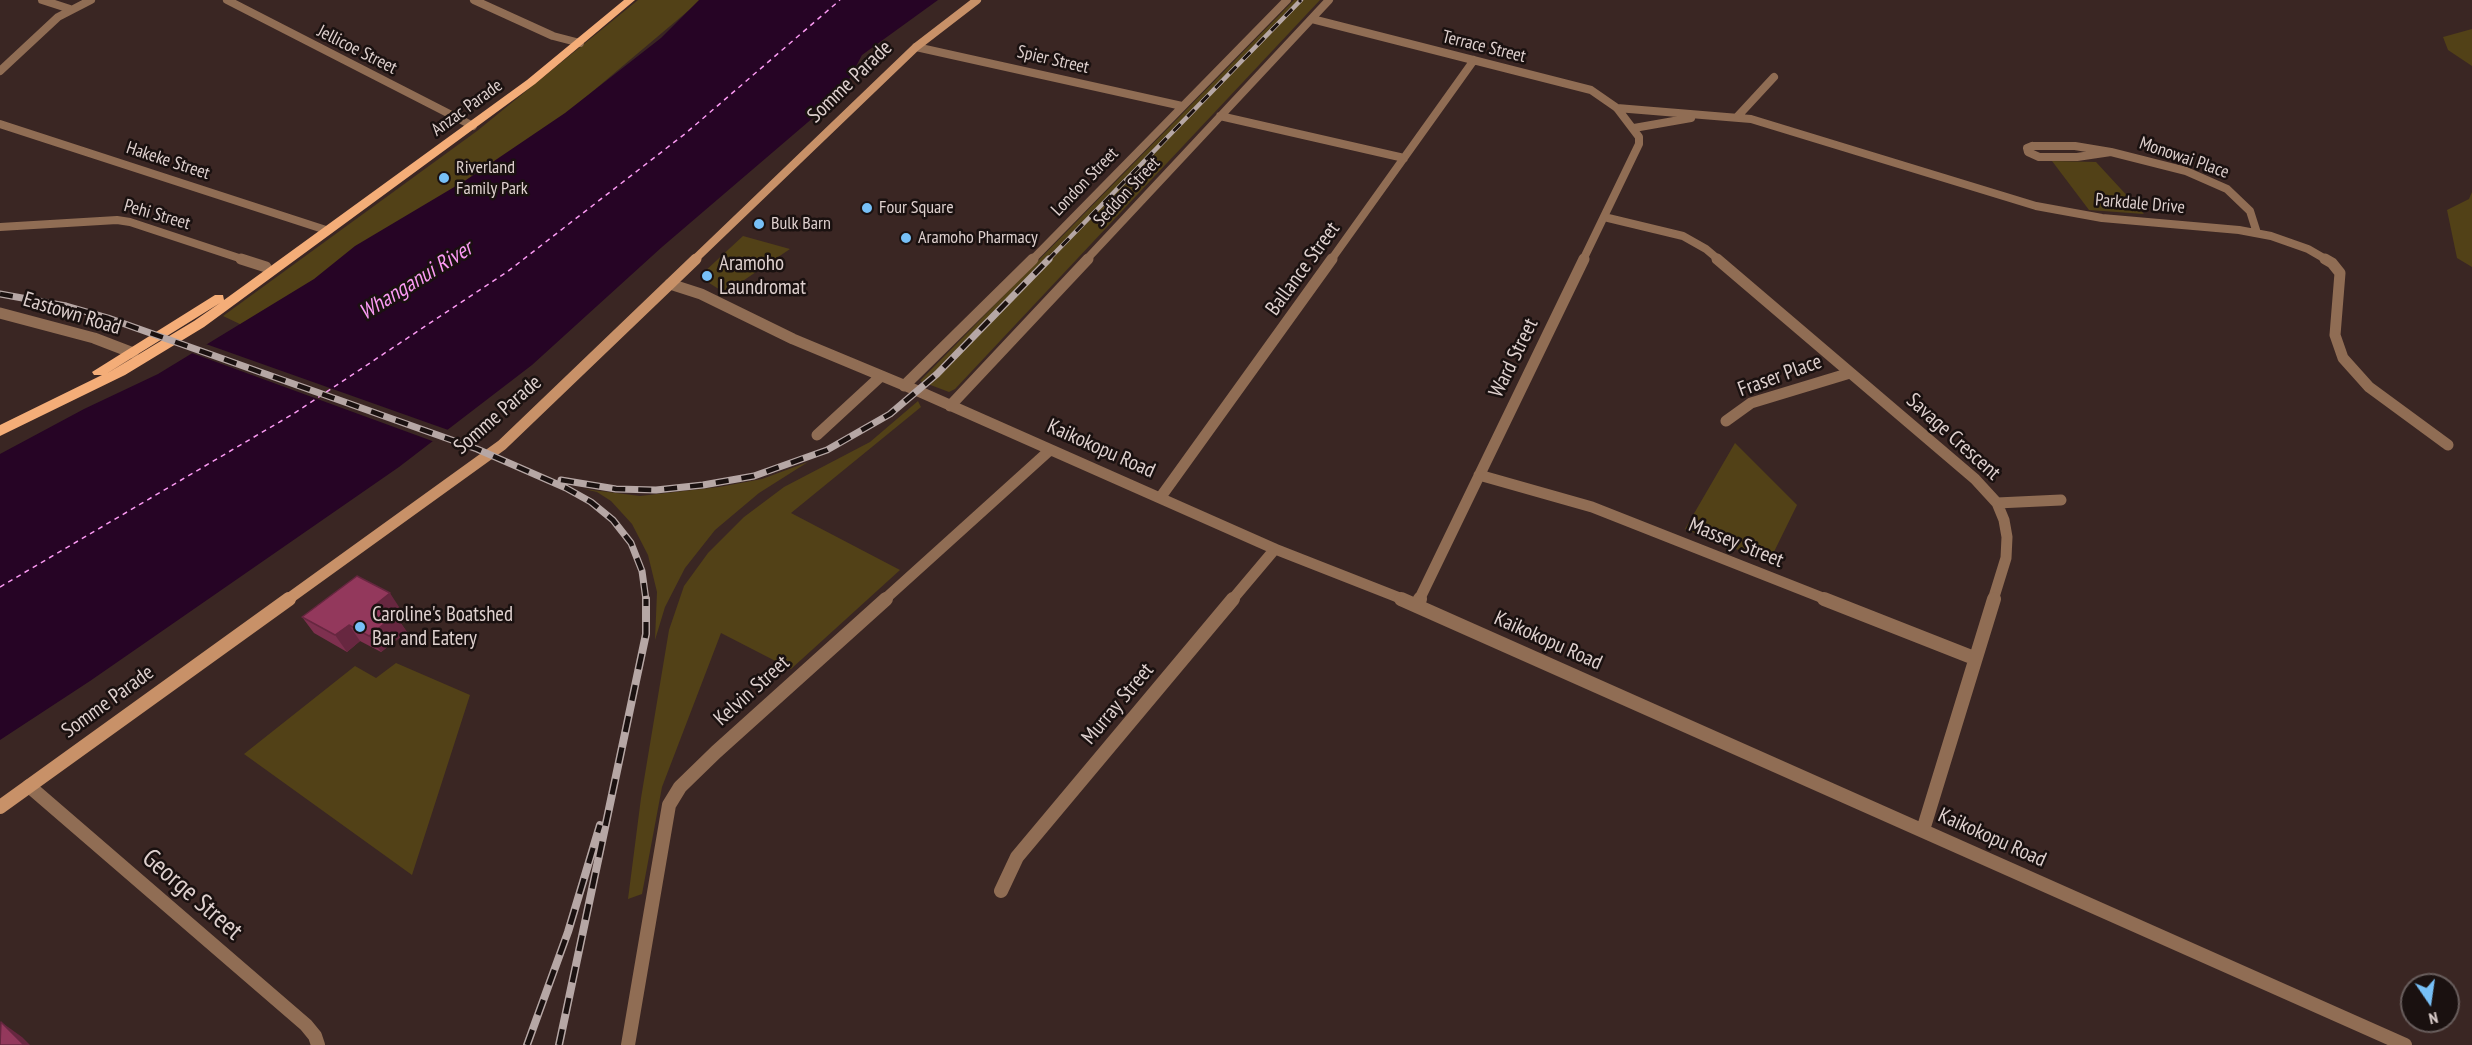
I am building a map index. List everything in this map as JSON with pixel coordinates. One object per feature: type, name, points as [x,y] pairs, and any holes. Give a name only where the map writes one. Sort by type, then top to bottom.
[{"type":"main road","name":"Anzac Parade","points":[[0,429],[155,352],[208,318],[322,233],[473,126],[580,43],[630,0]]},
{"type":"main road","name":"Somme Parade","points":[[0,807],[489,454],[515,432],[916,47],[977,0]]},
{"type":"main road","name":"Anzac Parade","points":[[0,429],[133,353],[322,233]]},
{"type":"street","points":[[42,0],[70,9]]},
{"type":"street","points":[[0,71],[52,21],[70,9],[91,0]]},
{"type":"street","name":"Jellicoe Street","points":[[227,0],[473,126]]},
{"type":"street","points":[[474,0],[559,38],[580,43]]},
{"type":"street","name":"London Street","points":[[904,386],[980,314],[1287,0]]},
{"type":"street","name":"Seddon Street","points":[[950,406],[1329,0]]},
{"type":"street","name":"Terrace Street","points":[[1312,19],[1591,90],[1617,108],[1634,128]]},
{"type":"street","name":"Spier Street","points":[[916,47],[1182,106]]},
{"type":"street","name":"Ballance Street","points":[[1160,498],[1474,60]]},
{"type":"street","points":[[1737,117],[1774,78]]},
{"type":"street","name":"Parkdale Drive","points":[[1617,108],[1737,117],[1771,124],[2036,206],[2102,218],[2205,226],[2257,233],[2308,249],[2337,268],[2341,280],[2335,335],[2343,358],[2369,387],[2448,445]]},
{"type":"street","name":"Parkdale Drive","points":[[1634,128],[1716,115]]},
{"type":"street","points":[[1220,116],[1404,158]]},
{"type":"street","name":"Hakeke Street","points":[[0,124],[322,233]]},
{"type":"street","name":"Ward Street","points":[[1417,605],[1640,144],[1634,128]]},
{"type":"street","name":"Monowai Place","points":[[2111,152],[2078,158],[2039,157],[2031,155],[2026,150],[2032,146],[2075,146],[2111,152],[2186,171],[2227,189],[2250,211],[2257,233]]},
{"type":"street","name":"Savage Crescent","points":[[1604,217],[1672,233],[1696,242],[1974,480],[1997,503],[2004,520],[2007,537],[2006,558],[1923,830]]},
{"type":"street","name":"Pehi Street","points":[[0,227],[117,220],[130,222],[266,267]]},
{"type":"street","name":"Kaikokopu Road","points":[[670,284],[711,298],[793,339],[1275,549],[1417,605],[2405,1045]]},
{"type":"street","name":"Eastown Road","points":[[0,313],[94,338],[133,353]]},
{"type":"street","name":"Fraser Place","points":[[1726,421],[1751,403],[1850,373]]},
{"type":"street","points":[[818,435],[881,376]]},
{"type":"street","name":"Kelvin Street","points":[[628,1045],[669,805],[680,787],[1050,450]]},
{"type":"street","name":"Massey Street","points":[[1479,475],[1592,507],[1974,658]]},
{"type":"street","points":[[1997,503],[2061,500]]},
{"type":"street","name":"Murray Street","points":[[1001,891],[1017,857],[1275,549]]},
{"type":"street","name":"George Street","points":[[29,786],[306,1025],[315,1036],[318,1045]]},
{"type":"shaded area","name":"Riverland Family Park","points":[[638,0],[701,0],[548,129],[404,225],[242,325],[223,316],[477,131]]},
{"type":"shaded area","points":[[1294,0],[1320,0],[955,389],[949,392],[920,381]]},
{"type":"shaded area","points":[[2472,29],[2472,66],[2448,50],[2443,37]]},
{"type":"shaded area","points":[[2052,161],[2096,162],[2144,214],[2089,210]]},
{"type":"shaded area","points":[[2472,192],[2472,267],[2457,258],[2447,210],[2469,199]]},
{"type":"shaded area","points":[[743,236],[790,249],[725,293],[706,281],[703,273]]},
{"type":"shaded area","points":[[918,401],[921,407],[791,513],[900,570],[791,669],[721,633],[662,787],[642,894],[628,899],[641,798],[669,630],[684,586],[708,553],[744,517],[784,487],[870,442]]},
{"type":"shaded area","points":[[1735,443],[1797,505],[1769,562],[1685,529]]},
{"type":"shaded area","points":[[808,462],[759,493],[715,530],[685,568],[665,607],[655,640],[657,592],[648,555],[632,524],[611,501],[597,492],[584,489],[640,496],[719,487],[762,479]]},
{"type":"shaded area","points":[[396,663],[470,695],[412,875],[244,754],[355,666],[376,678]]},
{"type":"water","name":"Whanganui River","points":[[699,0],[938,0],[862,55],[842,93],[662,247],[532,365],[399,467],[90,681],[0,740],[0,454],[84,409],[158,374],[314,279],[355,246],[466,180],[565,113],[661,38]]},
{"type":"pier","points":[[203,343],[451,431],[435,442],[189,352]]},
{"type":"building","points":[[357,576],[390,593],[375,605],[395,615],[369,636],[349,625],[335,635],[302,617]]},
{"type":"building","points":[[1,1022],[24,1045],[0,1045]]},
{"type":"ferry route","points":[[0,587],[293,414],[507,272],[686,133],[840,0]]},
{"type":"railway","points":[[1048,260],[1301,0]]},
{"type":"railway","points":[[561,480],[616,489],[656,490],[703,485],[754,476],[827,450],[890,414],[937,374],[1049,259]]},
{"type":"railway","points":[[0,294],[66,306],[108,318],[477,449],[566,488],[591,502],[613,520],[631,543],[642,571],[646,600]]},
{"type":"railway","points":[[559,1045],[646,634],[646,600]]},
{"type":"railway","points":[[527,1045],[568,932],[600,825]]},
{"type":"place","name":"Riverland Family Park","points":[[444,178]]},
{"type":"place","name":"Four Square","points":[[867,208]]},
{"type":"place","name":"Bulk Barn","points":[[759,224]]},
{"type":"place","name":"Aramoho Pharmacy","points":[[906,238]]},
{"type":"place","name":"Aramoho Laundromat","points":[[707,276]]},
{"type":"place","name":"Caroline's Boatshed Bar and Eatery","points":[[360,627]]}]
